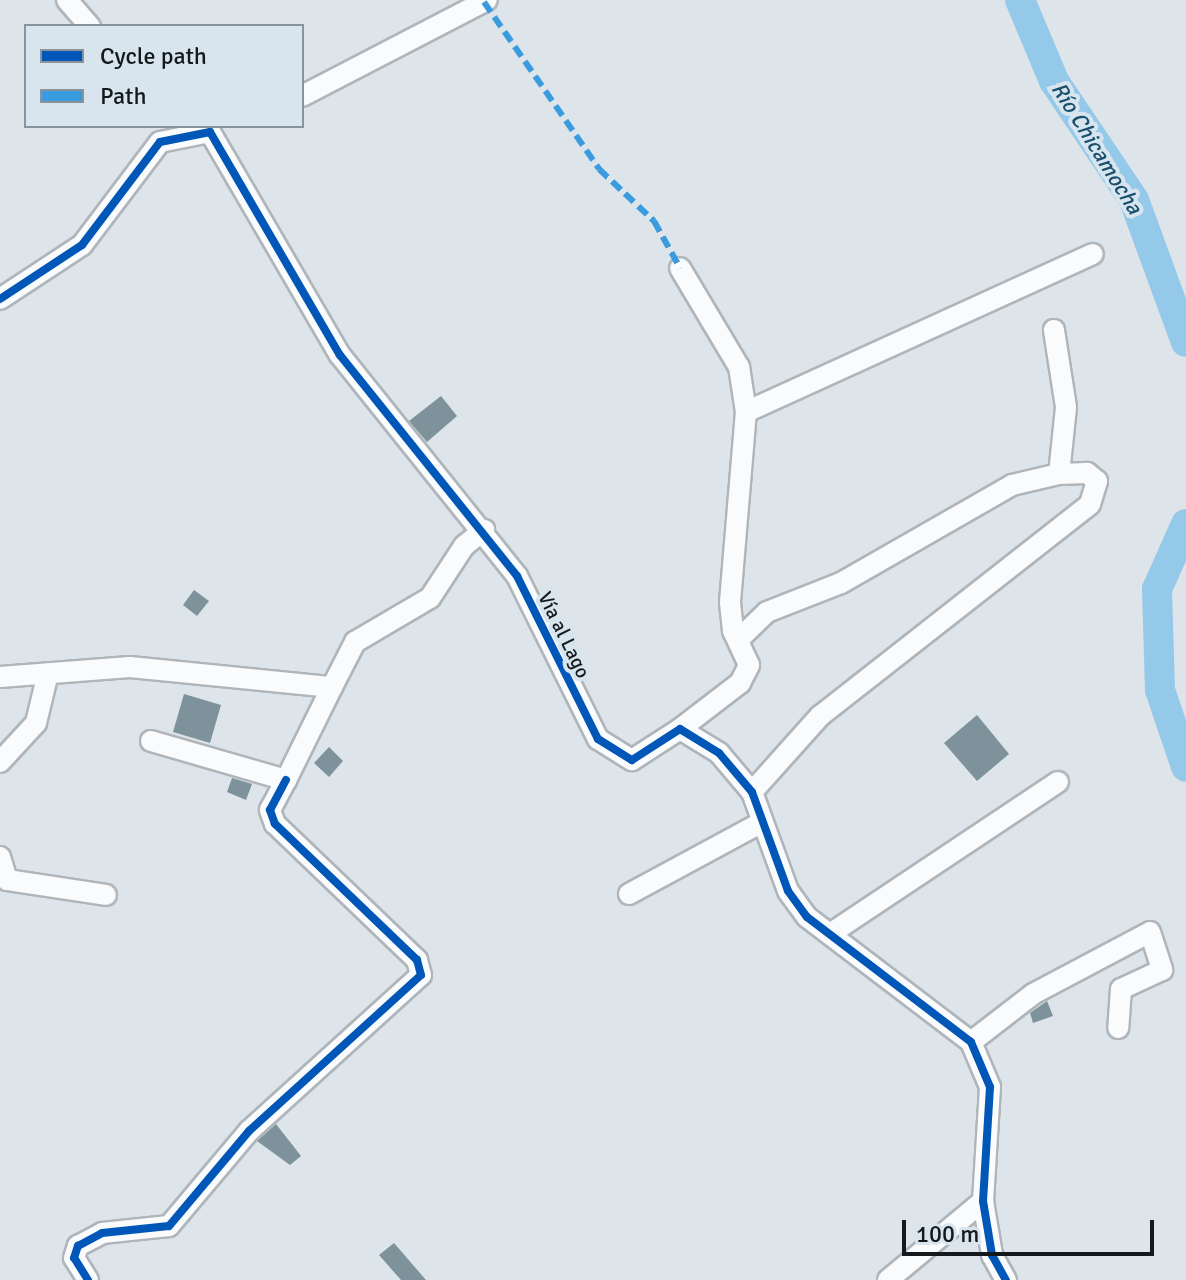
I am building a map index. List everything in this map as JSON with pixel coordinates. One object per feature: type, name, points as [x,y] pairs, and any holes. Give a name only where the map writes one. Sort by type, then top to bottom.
[{"type":"street","points":[[67,0],[88,24]]},
{"type":"street","points":[[304,95],[487,0]]},
{"type":"street","name":"Vía al Lago","points":[[0,299],[82,245],[160,142],[217,129],[340,355],[400,438],[484,530],[517,576],[598,739],[632,760],[680,729]]},
{"type":"street","points":[[746,412],[1093,254]]},
{"type":"street","points":[[680,268],[726,335],[746,412],[730,602],[748,672],[680,729],[736,767],[752,792],[788,891],[830,934],[971,1042],[990,1087],[983,1201],[992,1255],[1006,1280]]},
{"type":"street","points":[[1054,330],[1066,407],[1059,474]]},
{"type":"street","points":[[739,639],[767,612],[841,583],[1012,485],[1059,474],[1087,473],[1097,481],[1090,504],[820,716],[752,792]]},
{"type":"street","points":[[88,1280],[74,1258],[78,1246],[102,1233],[169,1226],[249,1131],[421,975],[417,960],[275,824],[270,810],[355,642],[430,598],[484,530]]},
{"type":"street","points":[[0,677],[145,667],[234,682],[332,687]]},
{"type":"street","points":[[0,762],[36,723],[48,673]]},
{"type":"street","points":[[151,741],[286,780]]},
{"type":"street","points":[[830,934],[1058,782]]},
{"type":"street","points":[[629,894],[762,822]]},
{"type":"street","points":[[0,857],[7,880],[106,895]]},
{"type":"street","points":[[971,1042],[1033,994],[1150,932],[1162,970],[1123,986],[1118,1028]]},
{"type":"street","points":[[888,1280],[983,1201]]},
{"type":"building","points":[[441,396],[457,416],[427,442],[409,421]]},
{"type":"building","points":[[194,590],[209,601],[197,616],[183,605]]},
{"type":"building","points":[[184,694],[221,705],[210,743],[173,732]]},
{"type":"building","points":[[977,715],[1009,754],[977,781],[944,743]]},
{"type":"building","points":[[329,747],[343,761],[329,777],[314,763]]},
{"type":"building","points":[[232,778],[252,784],[246,800],[227,792]]},
{"type":"building","points":[[1047,1001],[1053,1016],[1033,1023],[1030,1013]]},
{"type":"building","points":[[276,1124],[301,1156],[290,1165],[257,1141]]},
{"type":"building","points":[[394,1243],[426,1280],[401,1280],[379,1255]]},
{"type":"waterway","name":"Río Chicamocha","points":[[1020,0],[1054,81],[1134,200],[1186,342]]},
{"type":"waterway","name":"Río Chicamocha","points":[[1186,524],[1157,589],[1160,690],[1186,767]]},
{"type":"marked path","points":[[484,2],[599,169],[654,221],[680,268]]},
{"type":"cycle path","points":[[0,299],[82,245],[160,142],[210,132],[340,355],[517,576],[598,739],[632,760],[680,729],[719,753],[752,792],[788,891],[807,917],[971,1042],[990,1087],[983,1201],[992,1255],[1006,1280]]},
{"type":"cycle path","points":[[88,1280],[74,1258],[78,1246],[102,1233],[169,1226],[249,1131],[421,975],[417,960],[275,824],[270,810],[286,780]]}]
